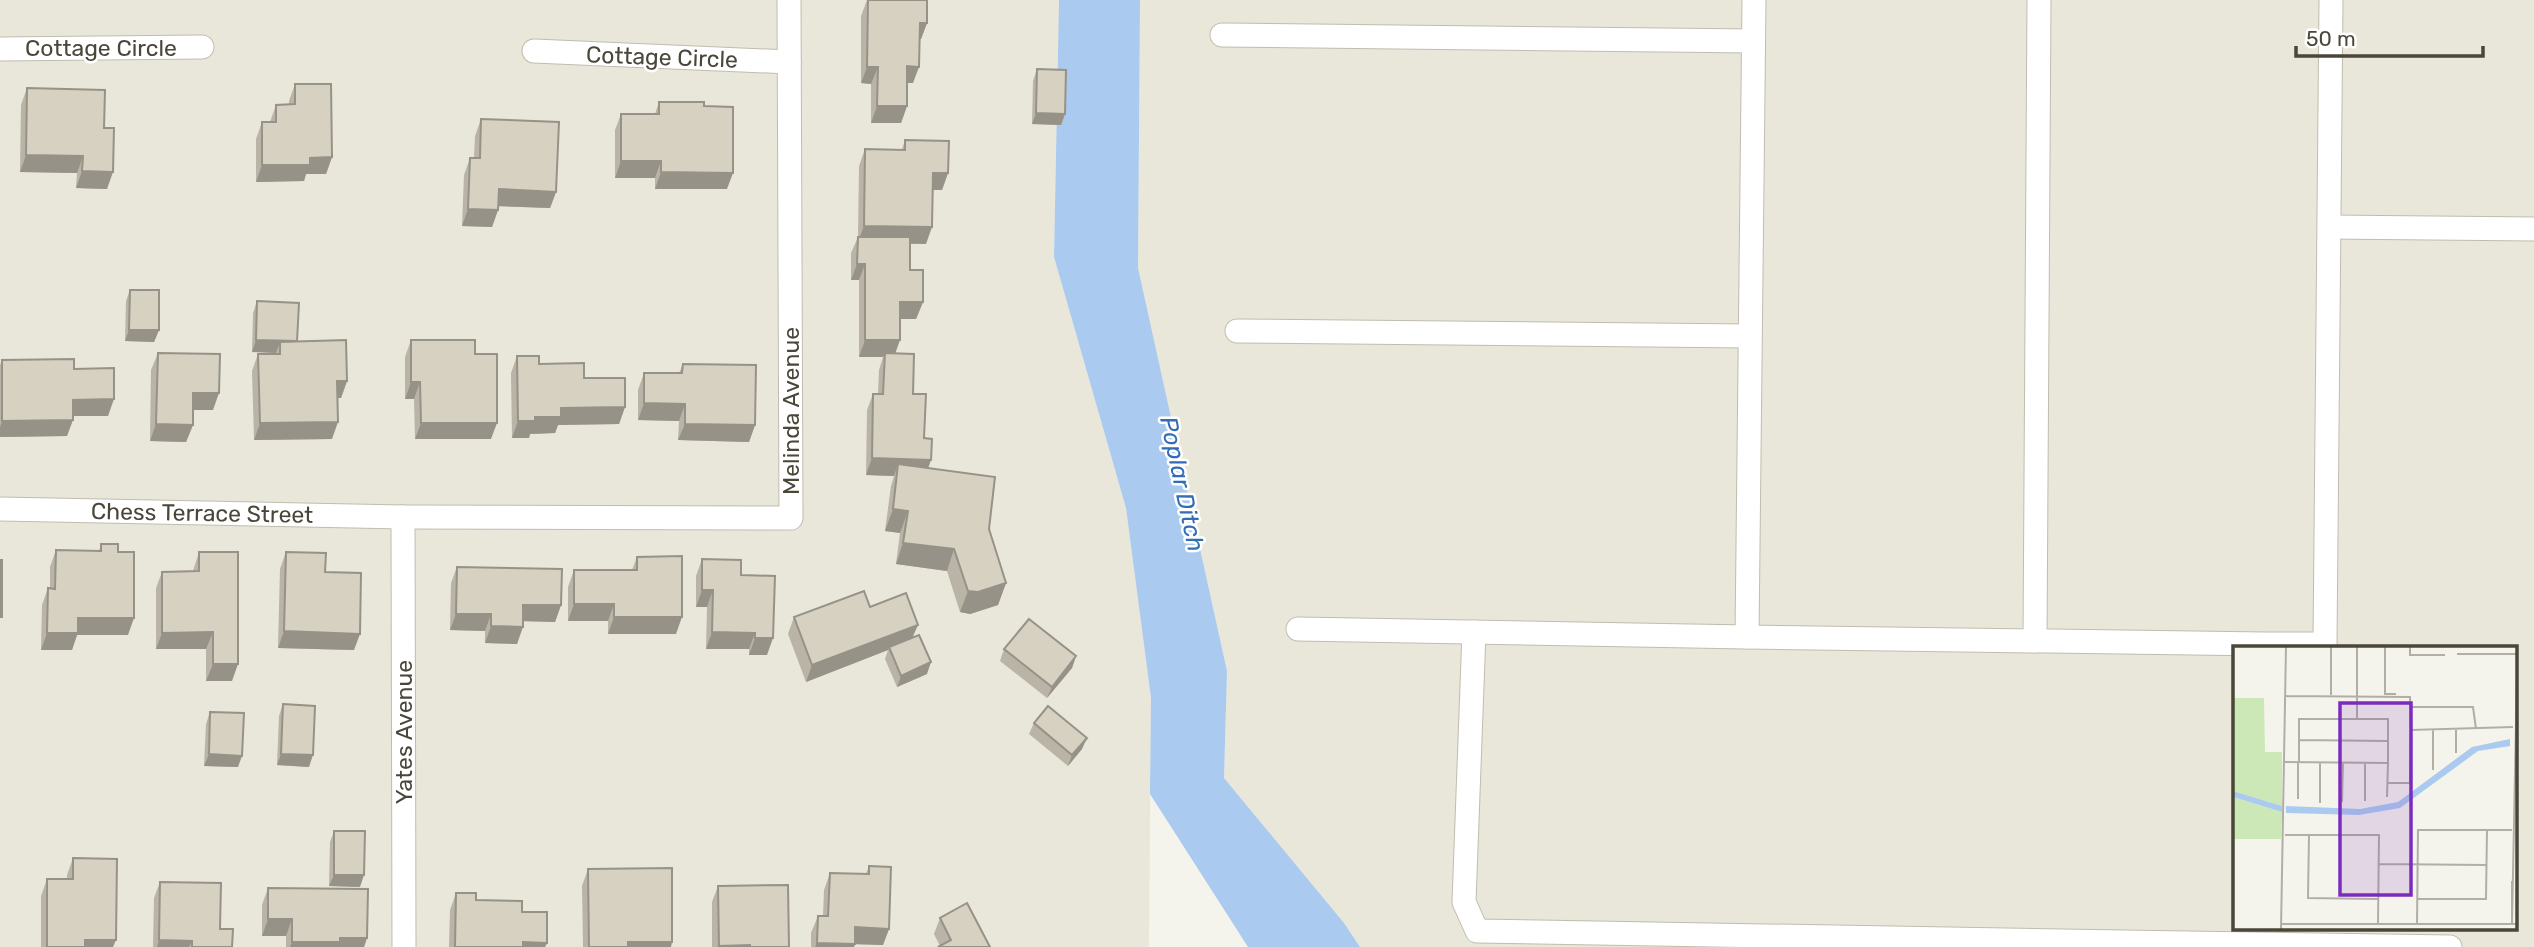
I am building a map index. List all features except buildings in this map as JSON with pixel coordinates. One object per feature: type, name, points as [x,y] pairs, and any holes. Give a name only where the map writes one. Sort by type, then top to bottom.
[{"type":"street","name":"Melinda Avenue","points":[[403,517],[791,518],[789,0]]},
{"type":"street","points":[[1747,637],[1754,0]]},
{"type":"street","points":[[2035,641],[2039,0]]},
{"type":"street","points":[[1298,629],[2325,644],[2331,0]]},
{"type":"street","points":[[1223,34],[1753,41]]},
{"type":"street","name":"Cottage Circle","points":[[0,49],[202,47]]},
{"type":"street","name":"Cottage Circle","points":[[534,51],[789,62]]},
{"type":"street","points":[[2330,227],[2534,229]]},
{"type":"street","points":[[1237,331],[1750,336]]},
{"type":"street","name":"Chess Terrace Street","points":[[0,509],[403,517]]},
{"type":"street","name":"Yates Avenue","points":[[403,517],[404,947]]},
{"type":"street","points":[[1474,632],[1464,902],[1477,931],[2185,945],[2450,947]]},
{"type":"shaded area","points":[[0,0],[1059,0],[1054,257],[1126,508],[1151,698],[1149,947],[0,947]]},
{"type":"shaded area","points":[[1140,0],[2534,0],[2534,947],[1360,947],[1344,923],[1224,778],[1227,671],[1138,269]]},
{"type":"water","name":"Poplar Ditch","points":[[1059,0],[1140,0],[1138,268],[1227,671],[1224,778],[1344,923],[1360,947],[1248,947],[1150,794],[1151,698],[1126,508],[1054,257]]}]
